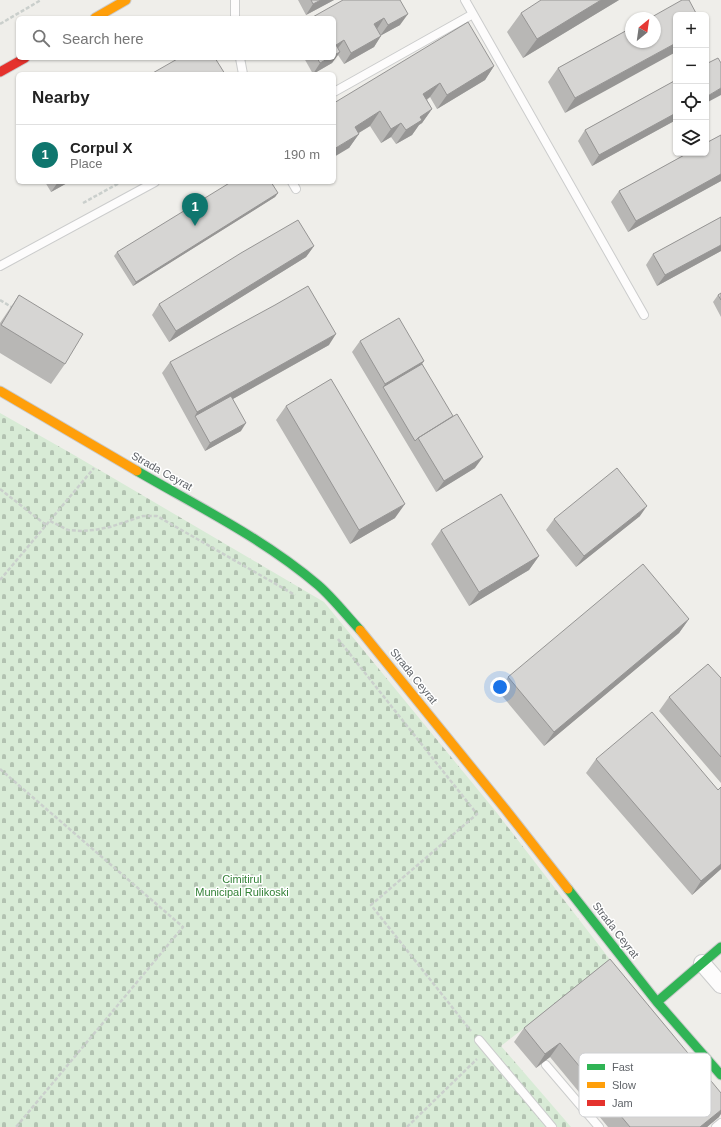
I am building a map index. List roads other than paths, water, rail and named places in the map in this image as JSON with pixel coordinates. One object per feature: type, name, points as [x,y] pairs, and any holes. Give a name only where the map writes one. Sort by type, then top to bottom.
[{"type":"main road","points":[[98,16],[126,0]]},
{"type":"main road","points":[[0,72],[21,60]]},
{"type":"main road","name":"Strada Ceyrat","points":[[0,391],[261,542],[319,586],[367,638],[511,816],[657,1002],[702,1053]]},
{"type":"main road","points":[[657,1002],[721,947]]},
{"type":"main road","name":"Strada Ceyrat","points":[[711,1064],[721,1075]]},
{"type":"street","points":[[702,963],[721,985]]},
{"type":"lane","points":[[235,0],[235,16]]},
{"type":"lane","points":[[465,0],[644,315]]},
{"type":"lane","points":[[336,91],[473,14]]},
{"type":"lane","points":[[240,60],[243,72]]},
{"type":"lane","points":[[0,266],[151,184]]},
{"type":"lane","points":[[479,1040],[552,1127]]},
{"type":"lane","points":[[546,1065],[579,1104]]},
{"type":"lane","points":[[590,1117],[599,1127]]},
{"type":"lane","points":[[716,1127],[721,1123]]},
{"type":"place","name":"Corpul X","points":[[195,226]]},
{"type":"park label","name":"Cimitirul Municipal Rulikoski","points":[[242,885]]}]
